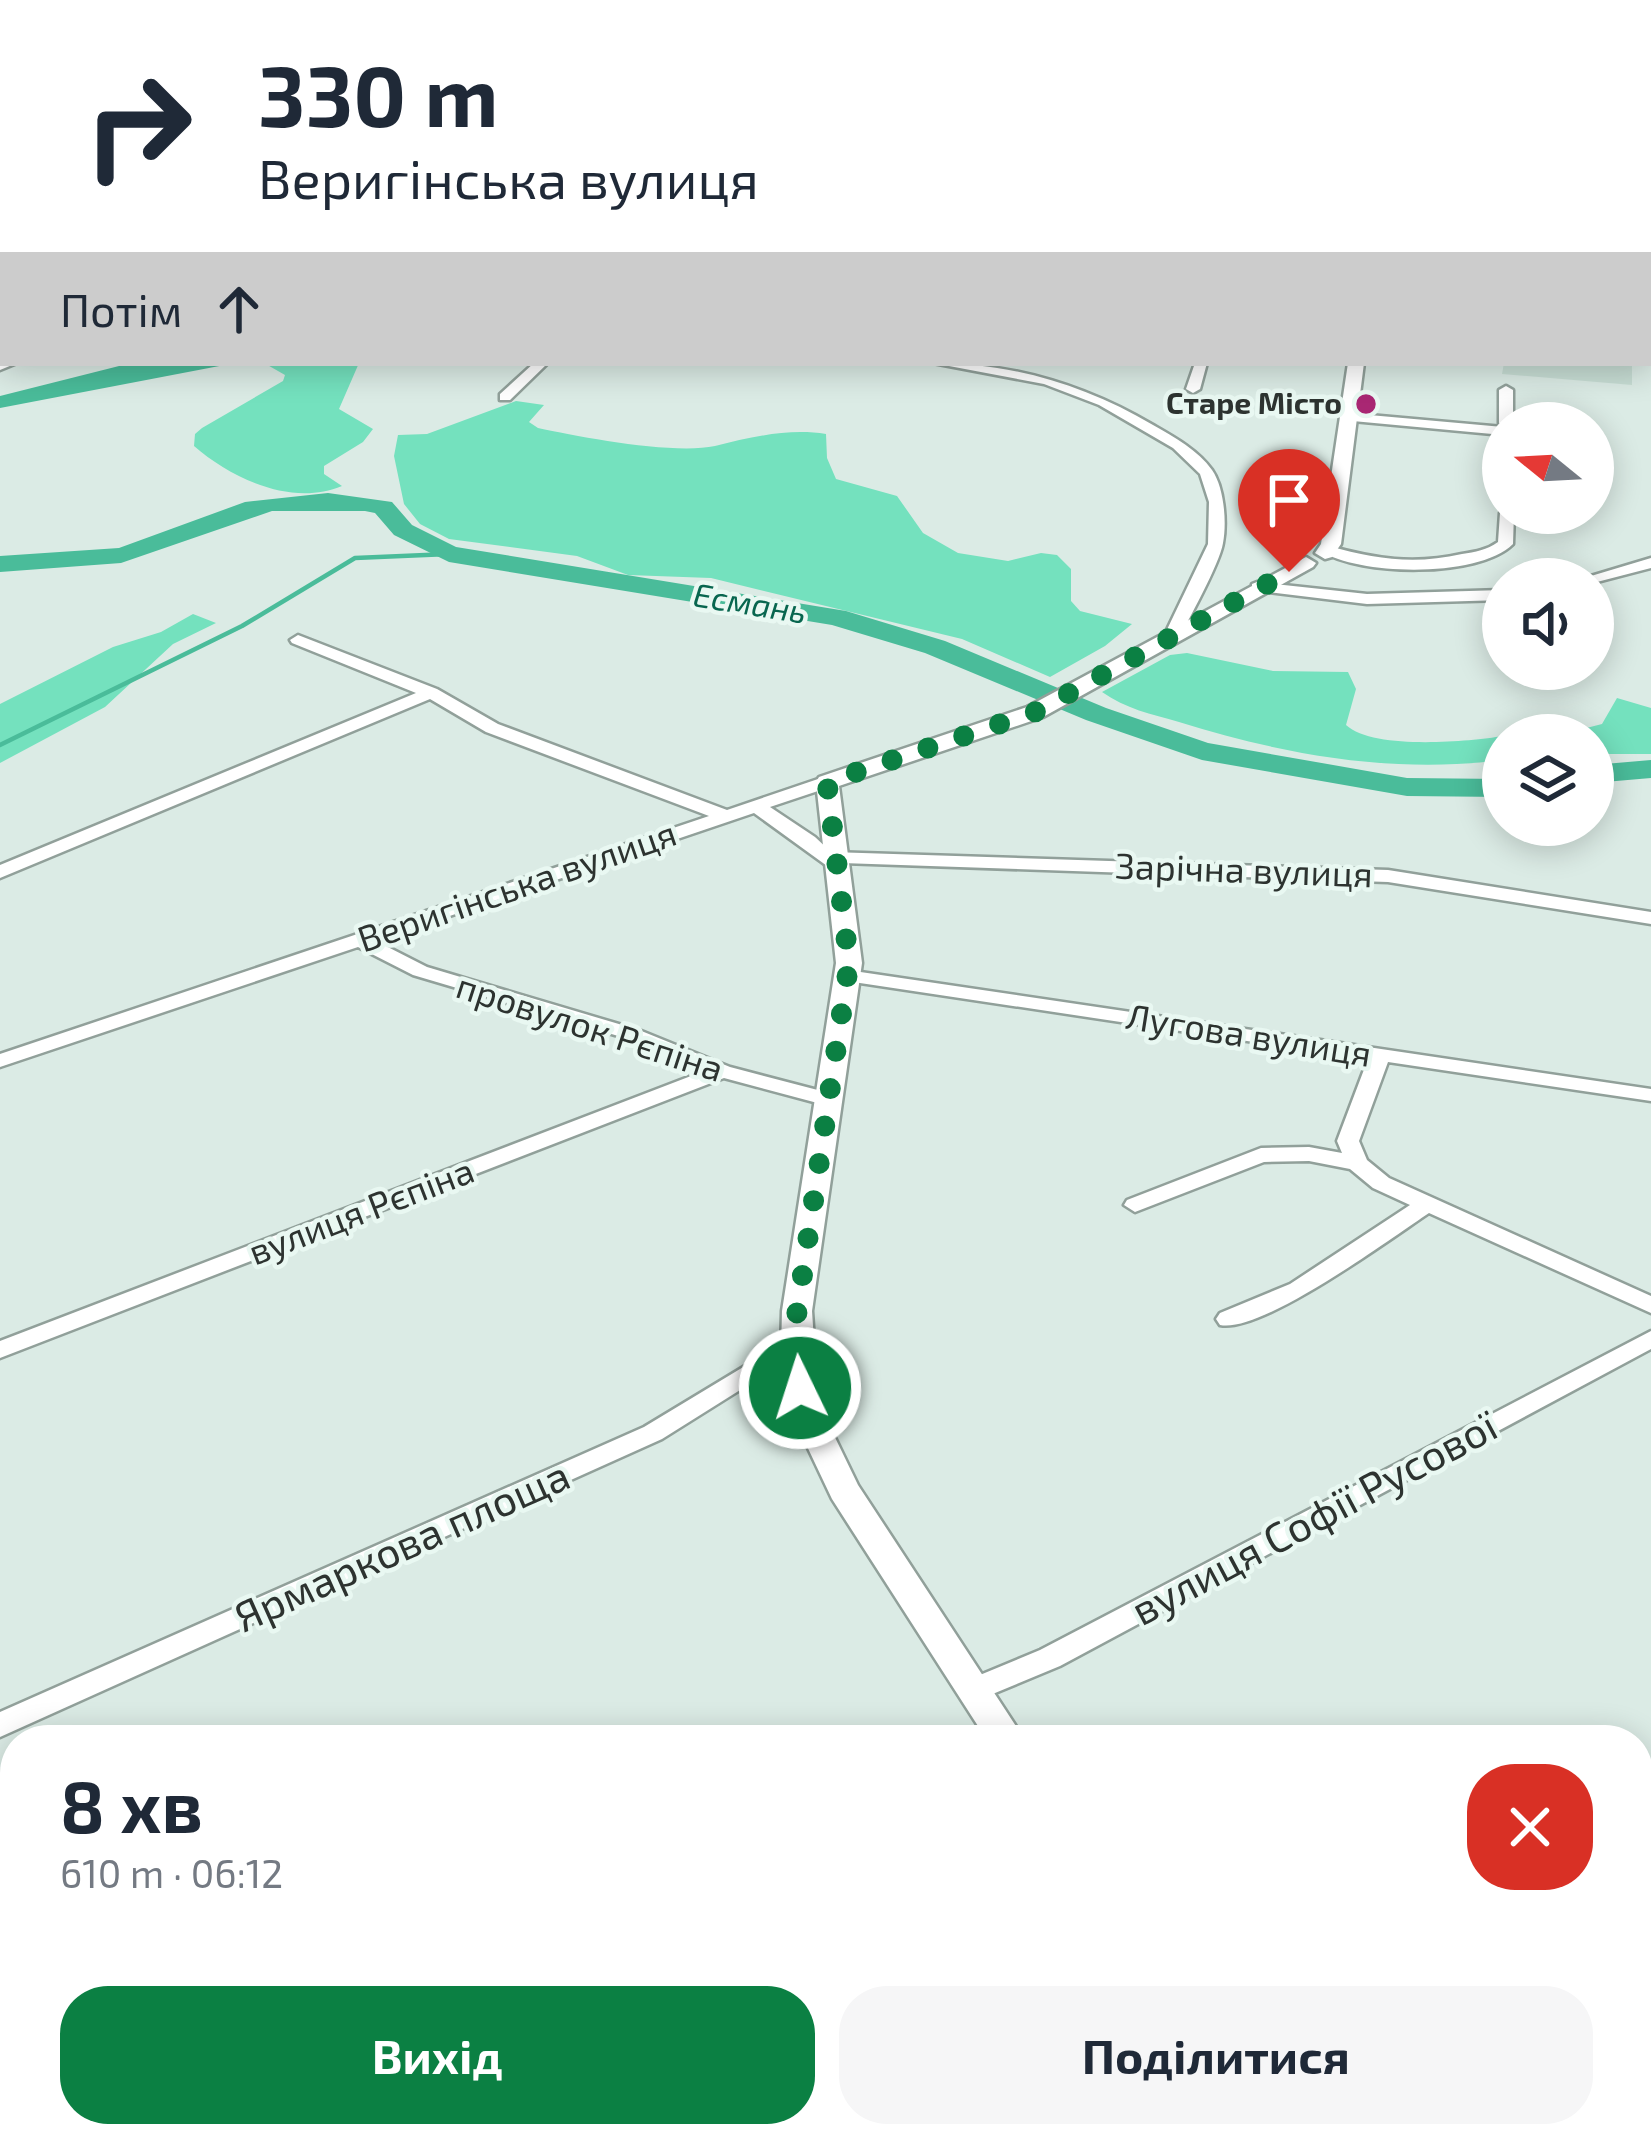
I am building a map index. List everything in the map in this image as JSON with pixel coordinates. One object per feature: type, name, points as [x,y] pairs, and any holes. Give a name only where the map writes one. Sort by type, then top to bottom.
[{"type":"street","points":[[506,398],[539,366]]},
{"type":"street","points":[[957,366],[1046,381],[1144,422],[1207,472],[1216,502],[1216,544],[1170,640]]},
{"type":"street","points":[[1046,381],[1060,366]]},
{"type":"street","points":[[1193,389],[1201,366]]},
{"type":"street","points":[[1320,556],[1356,366]]},
{"type":"street","points":[[1505,402],[1506,390]]},
{"type":"street","points":[[1347,417],[1482,426]]},
{"type":"street","points":[[1170,640],[1257,586],[1320,556],[1367,565],[1428,567],[1496,551],[1505,544],[1506,534]]},
{"type":"street","points":[[1614,572],[1651,562]]},
{"type":"street","points":[[1257,586],[1367,599],[1482,596]]},
{"type":"street","points":[[298,640],[430,693],[492,728],[724,815]]},
{"type":"street","name":"Веригінська вулиця","points":[[0,1061],[1035,712],[1170,640]]},
{"type":"street","points":[[0,872],[430,693]]},
{"type":"street","points":[[827,782],[847,976],[825,1100],[794,1345],[805,1404],[845,1496],[997,1725]]},
{"type":"street","points":[[756,806],[834,861]]},
{"type":"street","name":"Зарічна вулиця","points":[[834,861],[1388,876],[1651,918]]},
{"type":"street","name":"провулок Рєпіна","points":[[360,940],[420,971],[632,1034],[723,1071],[825,1100]]},
{"type":"street","name":"Лугова вулиця","points":[[847,976],[1651,1095]]},
{"type":"street","points":[[1379,1056],[1348,1141],[1357,1163],[1381,1183],[1424,1206],[1651,1305]]},
{"type":"street","name":"вулиця Рєпіна","points":[[0,1350],[723,1071]]},
{"type":"street","points":[[1135,1205],[1261,1155],[1310,1154],[1357,1163]]},
{"type":"street","points":[[1228,1318],[1298,1290],[1424,1206]]},
{"type":"street","name":"вулиця Софії Русової","points":[[973,1690],[1050,1658],[1651,1339]]},
{"type":"street","name":"Ярмаркова площа","points":[[0,1725],[653,1433],[794,1345]]},
{"type":"shaded area","points":[[119,366],[219,366],[0,408],[0,396]]},
{"type":"shaded area","points":[[269,366],[358,366],[339,409],[373,429],[363,442],[324,466],[324,474],[342,486],[303,493],[264,486],[226,469],[194,446],[195,434],[202,428],[283,381],[285,375]]},
{"type":"shaded area","points":[[1503,366],[1632,366],[1632,385],[1502,374]]},
{"type":"shaded area","points":[[516,401],[544,405],[529,422],[538,428],[652,447],[697,448],[784,433],[826,434],[827,458],[836,479],[897,496],[923,533],[958,553],[1008,561],[1041,553],[1057,555],[1071,569],[1071,601],[1080,611],[1132,624],[1105,646],[1050,677],[962,639],[711,578],[628,575],[577,556],[449,539],[420,524],[404,504],[394,456],[398,435],[427,434]]},
{"type":"shaded area","points":[[193,614],[216,623],[173,644],[105,707],[0,763],[0,704],[113,647],[161,632]]},
{"type":"shaded area","points":[[1187,653],[1273,671],[1348,672],[1356,689],[1346,725],[1359,733],[1398,741],[1482,738],[1482,762],[1380,763],[1299,752],[1149,713],[1102,692],[1170,655]]},
{"type":"shaded area","points":[[1617,698],[1651,708],[1651,754],[1614,754],[1614,714],[1608,714]]},
{"type":"waterway","name":"Есмань","points":[[0,564],[121,555],[272,504],[309,500],[365,504],[383,507],[403,530],[449,554],[836,617],[935,647],[1096,714],[1202,751],[1407,787],[1482,788]]},
{"type":"waterway","points":[[0,745],[242,626],[355,558],[449,554]]},
{"type":"waterway","name":"Есмань","points":[[1614,772],[1651,769]]},
{"type":"place","name":"Старе Місто","points":[[1366,404]]},
{"type":"route","points":[[800,1388],[794,1345],[797,1312],[849,963],[827,782],[1035,712],[1289,572]]}]
